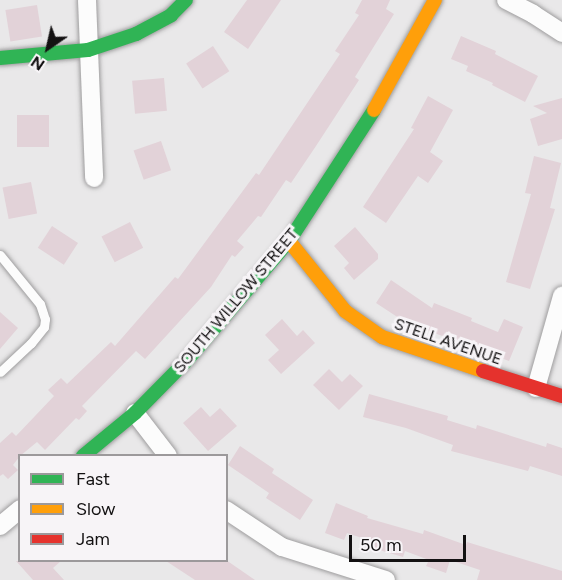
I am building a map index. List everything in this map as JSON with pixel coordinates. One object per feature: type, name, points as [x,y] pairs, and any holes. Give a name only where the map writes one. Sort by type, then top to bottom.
[{"type":"street","points":[[87,0],[94,178]]},
{"type":"street","points":[[0,58],[88,50],[136,34],[171,15],[186,0]]},
{"type":"street","name":"SOUTH WILLOW STREET","points":[[85,454],[135,413],[189,358],[289,241],[386,91],[435,0]]},
{"type":"street","points":[[506,0],[562,33]]},
{"type":"street","name":"STELL AVENUE","points":[[289,241],[345,311],[382,337],[423,353],[562,396]]},
{"type":"street","points":[[536,388],[562,296]]},
{"type":"street","points":[[135,413],[166,454]]},
{"type":"street","points":[[0,526],[18,511]]},
{"type":"street","points":[[228,511],[282,547],[317,561],[386,580]]},
{"type":"lane","points":[[0,255],[40,304],[45,319],[44,327],[31,343],[0,372]]},
{"type":"building","points":[[247,0],[281,0],[248,49],[224,32]]},
{"type":"building","points":[[362,0],[390,0],[386,9],[394,14],[355,77],[359,80],[291,183],[286,180],[261,217],[258,216],[237,241],[244,247],[235,257],[232,255],[211,287],[145,359],[136,351],[82,406],[87,411],[79,420],[76,418],[45,450],[37,442],[22,454],[18,454],[18,459],[13,465],[18,470],[8,479],[3,474],[0,476],[0,443],[12,432],[16,436],[54,396],[48,390],[61,378],[67,384],[111,342],[115,346],[175,277],[178,279],[256,173],[259,175],[340,54],[335,51],[359,15],[355,13]]},
{"type":"building","points":[[37,5],[42,37],[10,42],[5,10]]},
{"type":"building","points":[[461,36],[496,51],[495,54],[538,76],[525,102],[492,85],[493,83],[466,71],[468,66],[451,59]]},
{"type":"building","points":[[213,46],[229,71],[203,89],[186,63]]},
{"type":"building","points":[[164,78],[167,111],[135,114],[132,81]]},
{"type":"building","points":[[428,96],[453,110],[430,152],[443,161],[428,183],[418,176],[386,223],[363,207],[414,129],[411,128]]},
{"type":"building","points":[[562,98],[562,139],[538,146],[530,119],[547,113],[533,106]]},
{"type":"building","points":[[17,115],[49,115],[49,147],[17,147]]},
{"type":"building","points":[[161,141],[171,170],[144,180],[134,150]]},
{"type":"building","points":[[534,156],[561,163],[550,208],[555,209],[530,289],[506,282],[531,194],[525,193]]},
{"type":"building","points":[[31,182],[37,213],[9,219],[3,188]]},
{"type":"building","points":[[130,222],[143,248],[115,262],[101,237]]},
{"type":"building","points":[[52,226],[78,243],[64,265],[38,248]]},
{"type":"building","points":[[355,227],[378,254],[378,259],[354,280],[344,268],[349,263],[334,246]]},
{"type":"building","points":[[391,280],[432,308],[434,303],[472,318],[471,321],[498,332],[504,319],[523,327],[509,361],[405,322],[376,303]]},
{"type":"building","points":[[0,312],[18,328],[0,349]]},
{"type":"building","points":[[282,319],[297,336],[303,330],[315,343],[281,374],[268,360],[279,350],[265,335]]},
{"type":"building","points":[[329,369],[342,382],[350,374],[363,386],[339,410],[313,385]]},
{"type":"building","points":[[369,394],[448,416],[447,420],[476,429],[477,425],[546,447],[547,443],[562,448],[562,476],[530,466],[528,471],[451,451],[453,445],[406,428],[363,417]]},
{"type":"building","points":[[201,407],[210,417],[220,408],[237,426],[208,451],[183,423]]},
{"type":"building","points":[[240,446],[274,469],[272,473],[313,500],[300,520],[266,498],[269,493],[228,465]]},
{"type":"building","points":[[336,503],[368,516],[367,518],[423,534],[424,530],[466,545],[467,542],[562,571],[562,580],[477,580],[480,570],[450,560],[446,573],[426,566],[429,560],[405,551],[403,557],[369,547],[371,541],[347,533],[344,540],[325,533]]},
{"type":"building","points":[[16,561],[60,562],[53,568],[64,580],[33,580]]},
{"type":"building","points":[[228,561],[255,580],[195,580],[168,562]]},
{"type":"traffic: fast","points":[[0,58],[88,50],[136,34],[171,15],[186,0]]},
{"type":"traffic: fast","points":[[85,454],[135,413],[189,358],[289,241],[374,110]]},
{"type":"traffic: slow","points":[[374,110],[435,0]]},
{"type":"traffic: slow","points":[[289,241],[345,311],[382,337],[483,371]]},
{"type":"traffic: jam","points":[[483,371],[562,396]]}]
